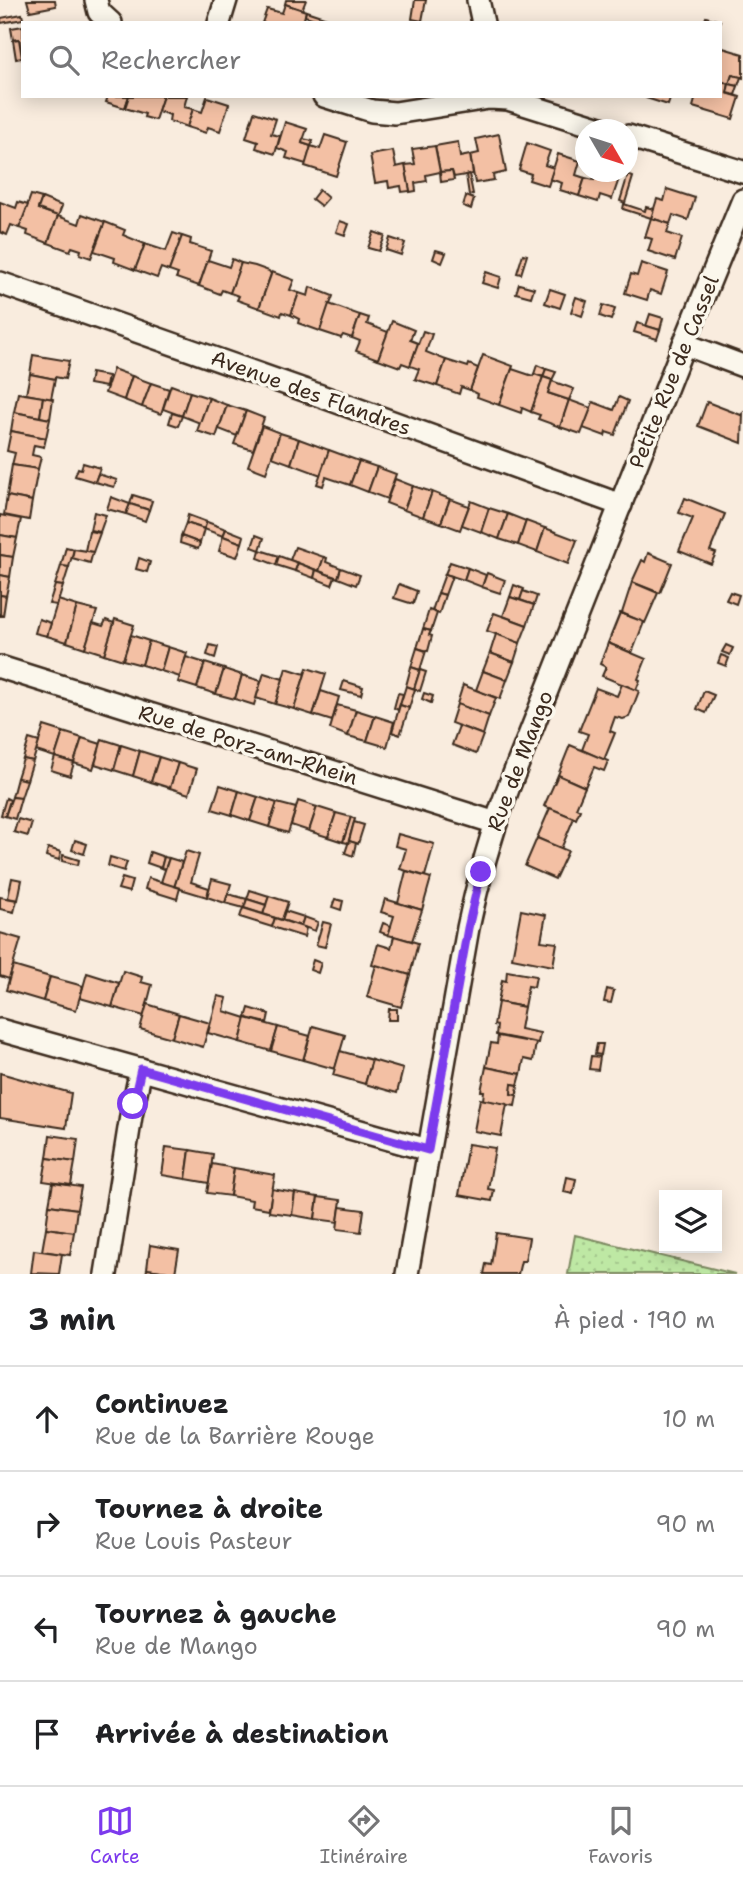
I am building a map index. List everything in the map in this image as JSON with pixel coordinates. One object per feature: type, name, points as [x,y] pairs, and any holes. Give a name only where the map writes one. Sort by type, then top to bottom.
[{"type":"street","points":[[96,0],[99,12],[109,21]]},
{"type":"street","points":[[220,21],[226,0]]},
{"type":"street","points":[[478,0],[483,21]]},
{"type":"street","points":[[330,98],[372,111],[396,113],[489,98]]},
{"type":"street","points":[[503,98],[575,120]]},
{"type":"street","points":[[638,139],[743,172]]},
{"type":"street","name":"Petite Rue de Cassel","points":[[621,505],[743,200]]},
{"type":"street","name":"Avenue des Flandres","points":[[1,288],[330,400],[621,505]]},
{"type":"street","points":[[684,344],[743,366]]},
{"type":"street","name":"Rue de Mango","points":[[407,1274],[476,889],[496,823],[621,505]]},
{"type":"street","name":"Rue de Porz-am-Rhein","points":[[0,667],[496,823]]},
{"type":"street","points":[[0,1030],[428,1150]]},
{"type":"street","points":[[106,1274],[141,1069]]},
{"type":"green space","points":[[575,1235],[735,1274],[568,1274]]},
{"type":"building","points":[[27,0],[55,0],[56,6],[30,11]]},
{"type":"building","points":[[286,0],[306,0],[302,10],[285,4]]},
{"type":"building","points":[[415,0],[426,0],[422,21],[412,19]]},
{"type":"building","points":[[285,4],[306,11],[304,21],[263,21],[267,9],[282,13]]},
{"type":"building","points":[[306,11],[330,19],[322,21],[305,16]]},
{"type":"building","points":[[22,14],[23,19],[1,23],[1,18]]},
{"type":"building","points":[[706,17],[720,21],[705,21]]},
{"type":"building","points":[[21,26],[21,49],[19,39],[13,40],[11,28]]},
{"type":"building","points":[[19,39],[21,58],[16,59],[13,40]]},
{"type":"building","points":[[723,48],[743,54],[743,78],[732,75],[729,84],[722,82]]},
{"type":"building","points":[[732,75],[741,77],[738,86],[729,84]]},
{"type":"building","points":[[722,82],[729,84],[727,93],[740,97],[733,119],[693,107],[695,98],[722,98]]},
{"type":"building","points":[[729,84],[738,86],[735,95],[727,93]]},
{"type":"building","points":[[107,98],[128,98],[125,108],[106,102]]},
{"type":"building","points":[[128,98],[162,98],[155,120],[125,108]]},
{"type":"building","points":[[162,98],[186,98],[184,107],[193,109],[187,127],[169,121],[170,115],[158,111]]},
{"type":"building","points":[[207,98],[229,104],[220,131],[208,127],[206,133],[187,127],[193,109],[202,112]]},
{"type":"building","points":[[646,98],[670,98],[668,105]]},
{"type":"building","points":[[254,112],[276,119],[271,134],[280,136],[275,154],[256,148],[258,142],[246,138]]},
{"type":"building","points":[[285,122],[307,129],[302,143],[311,146],[306,164],[286,158],[288,152],[277,148]]},
{"type":"building","points":[[499,134],[506,172],[493,175],[494,180],[475,183],[470,155],[479,153],[476,139]]},
{"type":"building","points":[[325,135],[347,142],[336,176],[305,166],[311,146],[320,149]]},
{"type":"building","points":[[303,139],[313,141],[311,146],[302,143]]},
{"type":"building","points":[[458,142],[460,157],[470,155],[473,174],[454,177],[452,171],[440,172],[435,146]]},
{"type":"building","points":[[527,143],[550,151],[545,165],[554,168],[548,186],[529,180],[531,174],[519,170]]},
{"type":"building","points":[[435,146],[440,172],[426,175],[427,181],[415,183],[416,191],[410,192],[405,165],[415,164],[412,149]]},
{"type":"building","points":[[393,151],[396,167],[405,165],[410,191],[402,192],[401,186],[389,188],[388,181],[375,183],[370,155]]},
{"type":"building","points":[[558,154],[575,159],[575,182],[584,182],[579,196],[560,190],[562,183],[550,179]]},
{"type":"building","points":[[452,171],[454,180],[441,182],[440,172]]},
{"type":"building","points":[[469,174],[473,194],[469,195],[466,175]]},
{"type":"building","points":[[584,182],[618,182],[612,199],[600,195],[598,202],[579,196]]},
{"type":"building","points":[[626,182],[631,182],[625,203],[620,201]]},
{"type":"building","points":[[667,189],[695,198],[688,220],[673,215],[670,224],[651,218],[657,199],[664,201]]},
{"type":"building","points":[[319,190],[328,198],[321,206],[312,199]]},
{"type":"building","points":[[31,195],[42,198],[38,209],[58,216],[48,243],[27,235],[28,231],[19,228]]},
{"type":"building","points":[[466,196],[474,199],[471,209],[463,206]]},
{"type":"building","points":[[42,198],[62,206],[58,216],[38,209]]},
{"type":"building","points":[[0,202],[16,208],[18,202],[28,205],[19,228],[11,225],[7,235],[0,232]]},
{"type":"building","points":[[624,204],[645,211],[646,207],[654,209],[651,218],[623,209]]},
{"type":"building","points":[[82,214],[105,222],[91,258],[80,254],[81,250],[72,247],[70,251],[48,243],[58,216],[79,224]]},
{"type":"building","points":[[651,218],[670,224],[667,233],[682,238],[675,260],[648,251],[652,239],[645,237]]},
{"type":"building","points":[[340,221],[349,224],[345,235],[336,232]]},
{"type":"building","points":[[105,222],[125,230],[123,235],[145,244],[135,270],[114,262],[115,258],[94,251]]},
{"type":"building","points":[[374,232],[385,236],[379,251],[368,248]]},
{"type":"building","points":[[173,233],[182,236],[169,271],[161,268],[157,278],[135,270],[145,244],[166,251]]},
{"type":"building","points":[[182,236],[191,239],[190,244],[211,251],[199,286],[176,278],[178,274],[169,271]]},
{"type":"building","points":[[390,238],[405,243],[401,255],[386,250]]},
{"type":"building","points":[[436,250],[446,253],[442,263],[433,259]]},
{"type":"building","points":[[523,254],[527,255],[521,274],[517,273]]},
{"type":"building","points":[[232,259],[241,263],[230,293],[222,290],[220,294],[199,286],[208,260],[229,267]]},
{"type":"building","points":[[241,263],[269,271],[271,274],[259,308],[237,300],[239,296],[230,293]]},
{"type":"building","points":[[641,263],[668,272],[661,294],[650,290],[647,300],[625,293],[631,274],[637,276]]},
{"type":"building","points":[[272,272],[294,280],[290,290],[299,293],[291,315],[282,312],[281,316],[259,308]]},
{"type":"building","points":[[486,272],[501,277],[498,288],[482,283]]},
{"type":"building","points":[[519,284],[534,288],[531,297],[516,293]]},
{"type":"building","points":[[310,287],[333,296],[320,331],[298,323],[299,319],[291,315],[299,293],[308,296]]},
{"type":"building","points":[[550,289],[565,294],[560,308],[545,303]]},
{"type":"building","points":[[576,297],[587,301],[582,316],[571,312]]},
{"type":"building","points":[[329,304],[360,315],[352,338],[343,335],[341,338],[320,331]]},
{"type":"building","points":[[603,305],[615,309],[611,320],[600,316]]},
{"type":"building","points":[[650,314],[663,318],[660,330],[646,326]]},
{"type":"building","points":[[360,315],[369,318],[367,324],[388,332],[378,359],[356,351],[360,341],[352,338]]},
{"type":"building","points":[[392,321],[414,330],[410,340],[418,343],[410,366],[402,363],[400,367],[378,359]]},
{"type":"building","points":[[637,323],[660,330],[657,339],[634,332]]},
{"type":"building","points":[[423,331],[432,334],[426,352],[446,360],[437,386],[415,379],[419,369],[410,366]]},
{"type":"building","points":[[33,355],[69,361],[65,379],[30,374]]},
{"type":"building","points":[[483,355],[513,366],[499,405],[477,397],[478,394],[470,390]]},
{"type":"building","points":[[446,360],[478,368],[470,390],[461,387],[459,394],[437,386]]},
{"type":"building","points":[[537,365],[546,369],[543,377],[534,374]]},
{"type":"building","points":[[113,369],[132,376],[124,400],[105,393]]},
{"type":"building","points":[[512,369],[543,377],[531,412],[522,408],[521,413],[499,405]]},
{"type":"building","points":[[546,369],[556,372],[552,380],[543,377]]},
{"type":"building","points":[[91,373],[108,376],[106,387],[89,384]]},
{"type":"building","points":[[30,374],[55,379],[51,399],[26,394]]},
{"type":"building","points":[[132,376],[151,383],[142,407],[124,400]]},
{"type":"building","points":[[543,377],[552,380],[548,393],[569,400],[560,427],[538,419],[540,415],[531,412]]},
{"type":"building","points":[[552,381],[574,389],[569,400],[548,393]]},
{"type":"building","points":[[151,383],[169,389],[161,414],[142,407]]},
{"type":"building","points":[[171,385],[190,392],[182,416],[163,409]]},
{"type":"building","points":[[190,392],[209,398],[200,423],[182,416]]},
{"type":"building","points":[[18,393],[43,397],[40,417],[14,412]]},
{"type":"building","points":[[43,397],[53,399],[50,419],[40,417]]},
{"type":"building","points":[[619,397],[628,401],[615,435],[606,432],[605,436],[583,428],[593,402],[614,410]]},
{"type":"building","points":[[209,398],[227,405],[216,437],[197,431]]},
{"type":"building","points":[[569,400],[591,408],[581,434],[560,427]]},
{"type":"building","points":[[707,402],[741,415],[743,413],[742,443],[698,426]]},
{"type":"building","points":[[227,405],[246,411],[237,436],[219,429]]},
{"type":"building","points":[[246,411],[264,418],[253,450],[234,444]]},
{"type":"building","points":[[14,412],[50,419],[46,438],[11,431]]},
{"type":"building","points":[[172,413],[182,416],[178,426],[169,423]]},
{"type":"building","points":[[262,426],[280,433],[266,473],[248,466]]},
{"type":"building","points":[[11,431],[46,438],[44,447],[34,445],[32,455],[41,457],[38,469],[12,465],[15,453],[7,451]]},
{"type":"building","points":[[280,433],[299,439],[291,464],[272,457]]},
{"type":"building","points":[[299,439],[329,450],[321,475],[291,464]]},
{"type":"building","points":[[329,450],[359,461],[350,485],[326,477],[323,486],[317,484]]},
{"type":"building","points":[[359,461],[377,467],[368,492],[350,485]]},
{"type":"building","points":[[83,463],[100,468],[95,482],[75,476]]},
{"type":"building","points":[[12,465],[38,469],[32,501],[7,496]]},
{"type":"building","points":[[377,467],[396,474],[387,499],[368,492]]},
{"type":"building","points":[[98,474],[117,480],[114,487],[95,482]]},
{"type":"building","points":[[395,479],[413,486],[404,510],[386,503]]},
{"type":"building","points":[[413,486],[432,492],[423,517],[404,510]]},
{"type":"building","points":[[432,492],[450,499],[441,523],[423,517]]},
{"type":"building","points":[[133,495],[152,501],[149,510],[130,504]]},
{"type":"building","points":[[7,496],[32,501],[29,520],[4,515]]},
{"type":"building","points":[[111,497],[130,504],[126,514],[107,509]]},
{"type":"building","points":[[685,498],[725,514],[710,551],[716,553],[711,564],[679,551],[693,518],[679,513]]},
{"type":"building","points":[[450,499],[469,506],[460,530],[441,523]]},
{"type":"building","points":[[471,501],[489,508],[481,532],[462,525]]},
{"type":"building","points":[[130,504],[149,510],[145,521],[126,514]]},
{"type":"building","points":[[489,508],[508,514],[499,539],[481,532]]},
{"type":"building","points":[[94,512],[106,515],[100,532],[90,530]]},
{"type":"building","points":[[508,514],[526,521],[518,545],[499,539]]},
{"type":"building","points":[[0,515],[21,519],[17,538],[0,535]]},
{"type":"building","points":[[188,515],[207,522],[204,529],[186,523]]},
{"type":"building","points":[[526,521],[545,528],[537,552],[518,545]]},
{"type":"building","points":[[207,522],[226,529],[223,536],[204,529]]},
{"type":"building","points":[[186,523],[204,529],[200,543],[181,536]]},
{"type":"building","points":[[545,528],[577,540],[568,564],[537,552]]},
{"type":"building","points":[[226,529],[244,536],[242,543],[223,536]]},
{"type":"building","points":[[89,531],[100,533],[93,552],[85,551]]},
{"type":"building","points":[[0,535],[17,538],[13,557],[0,555]]},
{"type":"building","points":[[256,535],[264,538],[260,550],[252,547]]},
{"type":"building","points":[[181,536],[200,543],[198,549],[180,543]]},
{"type":"building","points":[[223,536],[242,543],[237,557],[219,551]]},
{"type":"building","points":[[66,547],[74,549],[69,567],[61,566]]},
{"type":"building","points":[[295,547],[324,557],[319,571],[290,560]]},
{"type":"building","points":[[74,549],[93,552],[90,563],[72,558]]},
{"type":"building","points":[[260,550],[279,556],[276,565],[258,558]]},
{"type":"building","points":[[648,553],[672,563],[660,593],[632,582]]},
{"type":"building","points":[[0,555],[13,557],[10,577],[0,575]]},
{"type":"building","points":[[279,556],[298,563],[295,571],[276,565]]},
{"type":"building","points":[[324,557],[327,558],[326,562],[341,568],[338,578],[319,571]]},
{"type":"building","points":[[139,558],[150,562],[147,572],[136,569]]},
{"type":"building","points":[[450,562],[468,568],[464,580],[445,574]]},
{"type":"building","points":[[298,563],[316,570],[314,578],[295,571]]},
{"type":"building","points":[[61,566],[69,567],[63,586],[55,585]]},
{"type":"building","points":[[341,568],[360,575],[356,585],[338,578]]},
{"type":"building","points":[[468,568],[486,575],[482,587],[464,580]]},
{"type":"building","points":[[316,570],[335,577],[332,585],[314,578]]},
{"type":"building","points":[[487,573],[505,580],[500,593],[482,587]]},
{"type":"building","points":[[445,574],[452,576],[445,595],[438,593]]},
{"type":"building","points":[[0,575],[10,577],[6,596],[0,595]]},
{"type":"building","points":[[632,582],[658,593],[645,623],[622,613]]},
{"type":"building","points":[[399,584],[417,591],[413,604],[394,598]]},
{"type":"building","points":[[55,585],[63,586],[57,605],[49,604]]},
{"type":"building","points":[[514,585],[524,589],[520,600],[510,597]]},
{"type":"building","points":[[523,591],[537,596],[534,605],[520,600]]},
{"type":"building","points":[[730,592],[739,595],[736,604],[726,600]]},
{"type":"building","points":[[438,593],[445,595],[439,614],[432,611]]},
{"type":"building","points":[[0,595],[6,596],[3,616],[0,616]]},
{"type":"building","points":[[510,597],[534,605],[527,625],[503,616]]},
{"type":"building","points":[[58,600],[77,606],[67,642],[47,636]]},
{"type":"building","points":[[77,606],[97,611],[85,648],[67,642]]},
{"type":"building","points":[[429,610],[437,613],[431,631],[423,629]]},
{"type":"building","points":[[494,613],[527,625],[520,643],[487,631]]},
{"type":"building","points":[[620,613],[644,622],[632,653],[608,643]]},
{"type":"building","points":[[39,619],[51,623],[47,636],[35,633]]},
{"type":"building","points":[[115,619],[134,625],[123,660],[104,654]]},
{"type":"building","points":[[106,620],[114,623],[104,654],[85,648],[93,623],[103,626]]},
{"type":"building","points":[[423,629],[431,631],[428,651],[417,648]]},
{"type":"building","points":[[496,634],[520,643],[514,662],[490,653]]},
{"type":"building","points":[[131,635],[149,641],[142,665],[123,660]]},
{"type":"building","points":[[149,641],[168,647],[161,671],[142,665]]},
{"type":"building","points":[[608,643],[646,659],[636,690],[602,676],[606,667],[600,664]]},
{"type":"building","points":[[210,645],[218,647],[215,658],[207,655]]},
{"type":"building","points":[[726,645],[733,648],[730,655],[722,652]]},
{"type":"building","points":[[168,647],[187,653],[180,677],[161,671]]},
{"type":"building","points":[[417,648],[426,651],[420,670],[411,667]]},
{"type":"building","points":[[490,653],[514,662],[507,680],[483,671]]},
{"type":"building","points":[[721,655],[729,658],[726,666],[718,663]]},
{"type":"building","points":[[186,657],[205,663],[197,688],[178,682]]},
{"type":"building","points":[[205,663],[224,669],[216,694],[197,688]]},
{"type":"building","points":[[411,667],[420,670],[414,689],[406,686]]},
{"type":"building","points":[[286,668],[305,674],[294,709],[275,704]]},
{"type":"building","points":[[307,668],[326,674],[313,715],[294,709]]},
{"type":"building","points":[[224,669],[242,675],[235,699],[216,694]]},
{"type":"building","points":[[420,670],[426,672],[420,691],[414,689]]},
{"type":"building","points":[[483,671],[507,680],[500,699],[476,690]]},
{"type":"building","points":[[264,673],[283,679],[275,704],[256,698]]},
{"type":"building","points":[[242,675],[261,681],[254,705],[235,699]]},
{"type":"building","points":[[344,681],[363,687],[361,695],[341,690]]},
{"type":"building","points":[[622,684],[639,691],[629,717],[615,717],[610,731],[615,733],[604,760],[582,750],[588,734],[579,731],[596,688],[617,696]]},
{"type":"building","points":[[463,685],[496,698],[489,716],[457,704]]},
{"type":"building","points":[[406,686],[415,689],[409,708],[400,705]]},
{"type":"building","points":[[321,691],[339,697],[332,721],[313,715]]},
{"type":"building","points":[[704,691],[714,695],[706,713],[697,709]]},
{"type":"building","points":[[398,693],[403,694],[398,710],[394,708]]},
{"type":"building","points":[[424,693],[433,696],[431,703],[422,699]]},
{"type":"building","points":[[457,704],[489,716],[483,735],[451,723]]},
{"type":"building","points":[[337,705],[356,710],[348,736],[330,729]]},
{"type":"building","points":[[400,705],[409,708],[400,735],[392,732]]},
{"type":"building","points":[[356,710],[375,716],[367,741],[348,736]]},
{"type":"building","points":[[375,716],[394,722],[387,747],[367,741]]},
{"type":"building","points":[[44,726],[63,732],[55,757],[36,751]]},
{"type":"building","points":[[459,726],[483,735],[476,754],[452,745]]},
{"type":"building","points":[[63,732],[82,738],[74,763],[55,757]]},
{"type":"building","points":[[82,738],[101,744],[93,769],[74,763]]},
{"type":"building","points":[[29,739],[39,742],[33,761],[23,759]]},
{"type":"building","points":[[102,739],[121,745],[114,770],[95,764]]},
{"type":"building","points":[[121,745],[140,751],[133,776],[114,770]]},
{"type":"building","points":[[570,745],[608,761],[604,771],[594,767],[585,787],[558,775]]},
{"type":"building","points":[[140,751],[159,757],[151,782],[133,776]]},
{"type":"building","points":[[55,757],[74,763],[70,776],[51,770]]},
{"type":"building","points":[[159,757],[178,763],[170,788],[151,782]]},
{"type":"building","points":[[23,759],[33,761],[27,780],[17,778]]},
{"type":"building","points":[[178,763],[197,769],[189,794],[170,788]]},
{"type":"building","points":[[558,775],[585,787],[576,808],[580,810],[576,819],[544,806]]},
{"type":"building","points":[[17,778],[27,780],[21,798],[12,797]]},
{"type":"building","points":[[220,785],[239,791],[232,815],[212,809]]},
{"type":"building","points":[[239,791],[258,797],[250,821],[232,815]]},
{"type":"building","points":[[12,797],[21,798],[15,819],[5,816]]},
{"type":"building","points":[[258,797],[277,803],[269,827],[250,821]]},
{"type":"building","points":[[6,798],[10,800],[5,816],[1,815]]},
{"type":"building","points":[[298,801],[317,807],[309,831],[291,825]]},
{"type":"building","points":[[277,803],[296,808],[288,833],[269,827]]},
{"type":"building","points":[[317,807],[336,813],[328,837],[309,831]]},
{"type":"building","points":[[550,808],[574,818],[561,849],[537,838]]},
{"type":"building","points":[[336,813],[351,817],[343,842],[328,837]]},
{"type":"building","points":[[351,817],[355,819],[348,843],[343,842]]},
{"type":"building","points":[[18,819],[32,823],[28,836],[14,832]]},
{"type":"building","points":[[354,822],[364,825],[358,844],[349,841]]},
{"type":"building","points":[[398,834],[434,844],[425,876],[400,869],[406,849],[395,846]]},
{"type":"building","points":[[537,838],[568,851],[555,879],[525,866]]},
{"type":"building","points":[[75,840],[87,844],[84,854],[72,850]]},
{"type":"building","points":[[349,841],[356,843],[353,856],[345,853]]},
{"type":"building","points":[[48,848],[61,852],[59,860],[46,856]]},
{"type":"building","points":[[186,851],[199,855],[191,882],[209,888],[207,897],[174,887]]},
{"type":"building","points":[[150,852],[164,857],[161,868],[147,863]]},
{"type":"building","points":[[63,855],[79,860],[78,865],[62,861]]},
{"type":"building","points":[[110,857],[127,862],[124,871],[108,866]]},
{"type":"building","points":[[164,857],[169,858],[165,869],[161,868]]},
{"type":"building","points":[[169,858],[182,862],[174,887],[161,882]]},
{"type":"building","points":[[406,871],[431,878],[422,910],[398,903]]},
{"type":"building","points":[[12,878],[22,880],[18,900],[8,898]]},
{"type":"building","points":[[122,878],[132,881],[129,892],[118,889]]},
{"type":"building","points":[[148,878],[180,888],[177,899],[145,889]]},
{"type":"building","points":[[212,879],[231,884],[225,903],[207,897]]},
{"type":"building","points":[[250,890],[269,896],[266,905],[247,899]]},
{"type":"building","points":[[228,894],[247,899],[244,908],[225,903]]},
{"type":"building","points":[[269,896],[288,902],[282,920],[263,914]]},
{"type":"building","points":[[0,897],[17,900],[14,912],[0,909]]},
{"type":"building","points":[[247,899],[266,905],[263,914],[244,908]]},
{"type":"building","points":[[335,899],[343,901],[341,910],[332,907]]},
{"type":"building","points":[[385,899],[422,910],[412,941],[388,935],[394,916],[381,912]]},
{"type":"building","points":[[243,908],[275,918],[272,927],[240,917]]},
{"type":"building","points":[[521,910],[546,915],[541,941],[557,943],[553,966],[512,958]]},
{"type":"building","points":[[285,911],[304,917],[301,926],[282,920]]},
{"type":"building","points":[[304,917],[318,922],[315,931],[301,926]]},
{"type":"building","points":[[275,918],[306,928],[304,937],[272,927]]},
{"type":"building","points":[[323,922],[331,924],[325,947],[316,945]]},
{"type":"building","points":[[383,923],[391,926],[388,935],[380,932]]},
{"type":"building","points":[[0,933],[21,939],[9,979],[0,976]]},
{"type":"building","points":[[394,936],[418,943],[410,975],[372,965],[378,944],[391,948]]},
{"type":"building","points":[[313,960],[321,963],[318,973],[310,970]]},
{"type":"building","points":[[376,965],[410,975],[401,1007],[367,997]]},
{"type":"building","points":[[13,966],[50,977],[43,1001],[6,990]]},
{"type":"building","points":[[123,971],[142,977],[141,982],[152,985],[144,1016],[112,1007]]},
{"type":"building","points":[[507,971],[536,976],[534,987],[528,986],[524,1007],[498,1002],[502,980],[506,981]]},
{"type":"building","points":[[87,973],[119,983],[112,1007],[80,998]]},
{"type":"building","points":[[50,977],[83,986],[76,1010],[43,1001]]},
{"type":"building","points":[[607,989],[614,991],[611,1003],[604,1002]]},
{"type":"building","points":[[218,996],[227,998],[224,1011],[246,1018],[240,1042],[208,1033]]},
{"type":"building","points":[[498,1002],[524,1007],[520,1029],[540,1033],[538,1043],[496,1035],[497,1026],[494,1025]]},
{"type":"building","points":[[147,1004],[179,1014],[172,1038],[140,1029]]},
{"type":"building","points":[[249,1008],[269,1014],[267,1023],[246,1018]]},
{"type":"building","points":[[389,1009],[397,1009],[397,1020],[388,1020]]},
{"type":"building","points":[[179,1014],[210,1023],[203,1047],[172,1038]]},
{"type":"building","points":[[246,1018],[278,1027],[271,1051],[240,1042]]},
{"type":"building","points":[[313,1026],[345,1035],[335,1069],[303,1060]]},
{"type":"building","points":[[278,1027],[310,1036],[303,1060],[271,1051]]},
{"type":"building","points":[[498,1036],[536,1043],[533,1061],[524,1059],[521,1074],[486,1067],[491,1043],[497,1044]]},
{"type":"building","points":[[597,1044],[603,1044],[601,1055],[595,1054]]},
{"type":"building","points":[[340,1051],[372,1060],[365,1084],[333,1075]]},
{"type":"building","points":[[591,1056],[600,1057],[598,1070],[589,1069]]},
{"type":"building","points":[[372,1060],[403,1069],[397,1093],[365,1084]]},
{"type":"building","points":[[486,1067],[521,1074],[518,1085],[512,1084],[511,1094],[517,1095],[515,1106],[483,1100],[484,1091],[481,1091]]},
{"type":"building","points":[[0,1073],[71,1093],[66,1128],[0,1118]]},
{"type":"building","points":[[512,1084],[518,1085],[517,1095],[511,1094]]},
{"type":"building","points":[[480,1099],[507,1104],[501,1136],[474,1131]]},
{"type":"building","points":[[50,1135],[78,1139],[75,1162],[47,1158]]},
{"type":"building","points":[[468,1144],[495,1148],[488,1189],[494,1190],[492,1201],[459,1195]]},
{"type":"building","points":[[166,1147],[190,1150],[186,1179],[162,1175]]},
{"type":"building","points":[[190,1150],[213,1154],[209,1183],[186,1179]]},
{"type":"building","points":[[47,1158],[75,1162],[71,1185],[43,1181]]},
{"type":"building","points":[[212,1164],[234,1168],[230,1196],[207,1193]]},
{"type":"building","points":[[234,1168],[275,1175],[269,1209],[251,1206],[252,1200],[230,1196]]},
{"type":"building","points":[[567,1177],[576,1179],[573,1194],[564,1192]]},
{"type":"building","points":[[53,1183],[81,1187],[77,1209],[49,1205]]},
{"type":"building","points":[[272,1189],[295,1193],[292,1215],[269,1212]]},
{"type":"building","points":[[295,1193],[318,1197],[315,1219],[292,1215]]},
{"type":"building","points":[[318,1197],[341,1200],[338,1222],[315,1219]]},
{"type":"building","points":[[49,1205],[77,1209],[74,1232],[46,1228]]},
{"type":"building","points":[[340,1207],[364,1210],[361,1232],[337,1229]]},
{"type":"building","points":[[46,1228],[74,1232],[70,1255],[42,1251]]},
{"type":"building","points":[[496,1233],[529,1238],[525,1261],[521,1261],[518,1274],[484,1274],[486,1264],[491,1265]]},
{"type":"building","points":[[150,1245],[179,1250],[175,1273],[147,1269]]},
{"type":"building","points":[[34,1250],[62,1254],[59,1274],[31,1273]]},
{"type":"building","points":[[147,1269],[175,1273],[175,1274],[146,1274]]},
{"type":"route","points":[[133,1104],[141,1069],[428,1150],[468,928],[481,872]]}]
